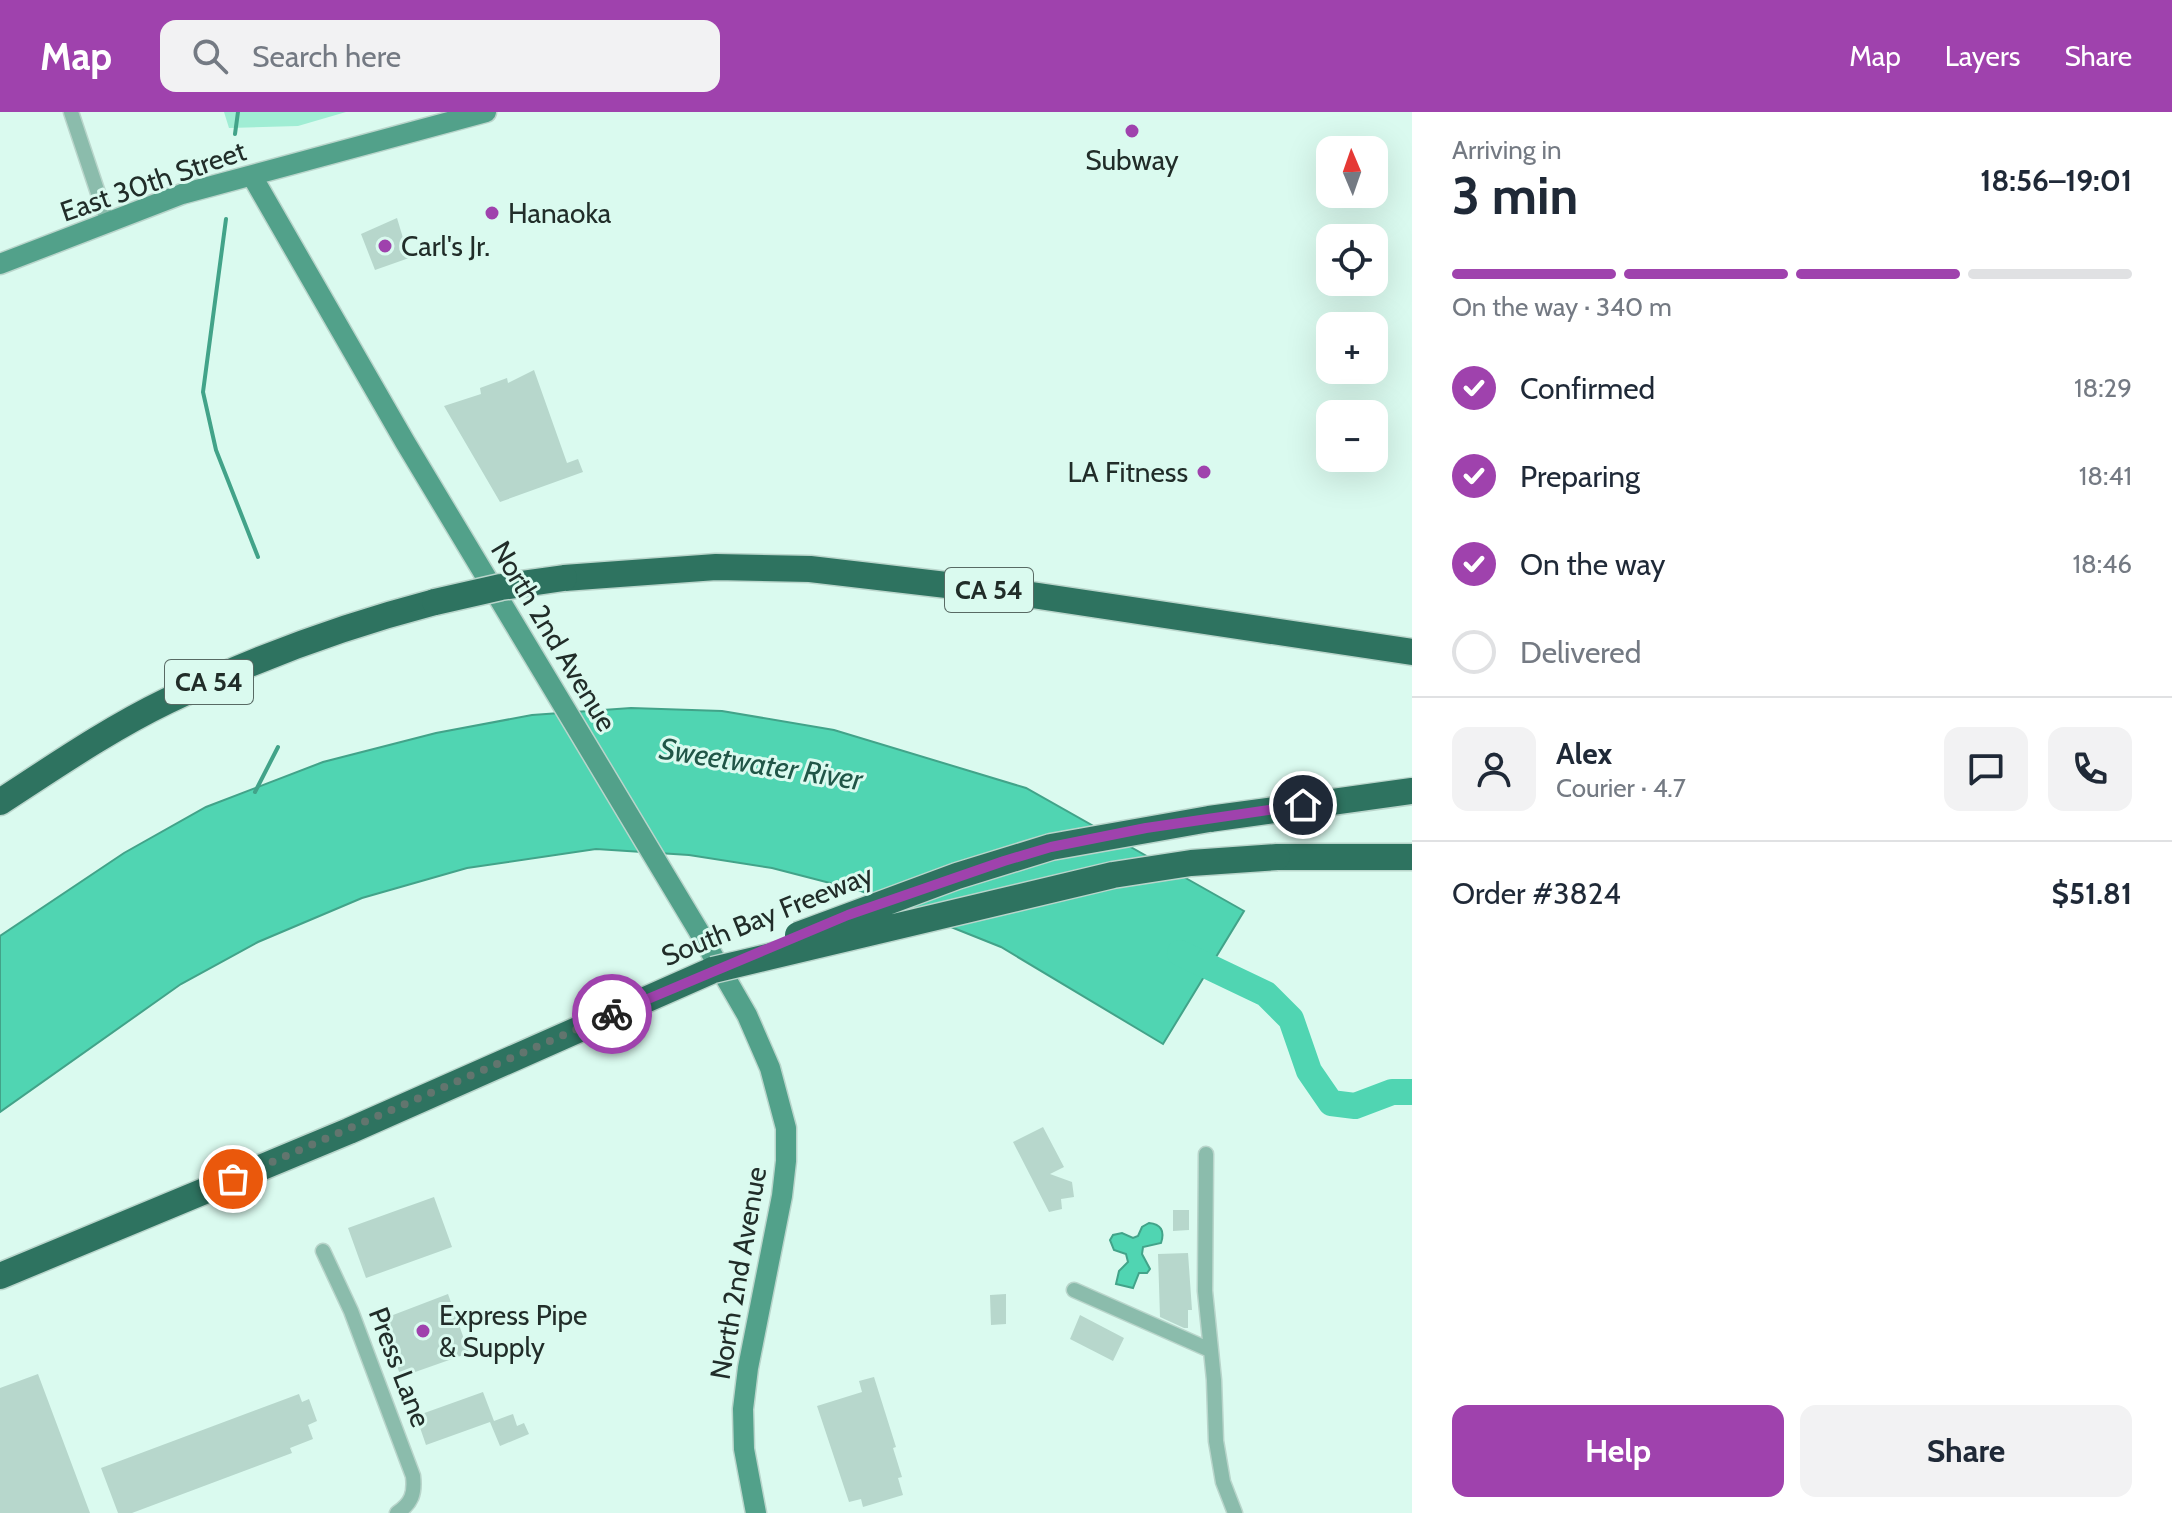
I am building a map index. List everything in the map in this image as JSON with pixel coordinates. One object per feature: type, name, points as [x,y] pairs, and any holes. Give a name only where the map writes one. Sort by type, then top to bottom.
[{"type":"highway","name":"CA 54","points":[[0,802],[165,702],[278,652],[360,622],[435,602],[501,587],[564,578],[716,567],[810,569],[1032,595],[1412,652]]},
{"type":"highway","points":[[1335,640],[1412,643]]},
{"type":"highway","name":"South Bay Freeway","points":[[0,1276],[349,1131],[689,980],[848,915],[957,876],[1051,847],[1209,819],[1412,791]]},
{"type":"highway","points":[[713,970],[1113,875],[1191,863],[1277,857],[1412,857]]},
{"type":"highway","points":[[1319,857],[1412,872]]},
{"type":"street","points":[[71,112],[108,223]]},
{"type":"street","name":"East 30th Street","points":[[0,264],[182,194],[481,112]]},
{"type":"street","name":"North 2nd Avenue","points":[[252,176],[405,442],[698,930],[747,1015],[775,1082],[786,1128],[784,1183],[743,1409],[744,1449],[756,1513]]},
{"type":"street","points":[[1206,1154],[1205,1291],[1216,1441],[1223,1482],[1235,1513]]},
{"type":"street","name":"Press Lane","points":[[323,1251],[351,1311],[413,1476],[415,1488],[402,1509]]},
{"type":"street","points":[[1074,1290],[1210,1350]]},
{"type":"shaded area","points":[[224,112],[346,112],[298,126],[229,128]]},
{"type":"water","name":"Sweetwater River","points":[[631,708],[722,711],[834,730],[1026,788],[1244,911],[1163,1044],[1001,947],[861,891],[772,868],[689,855],[596,849],[467,868],[362,898],[258,942],[181,984],[0,1112],[0,936],[124,853],[206,807],[323,762],[436,733],[532,715]]},
{"type":"water","points":[[1149,1223],[1159,1227],[1162,1235],[1161,1243],[1143,1247],[1142,1254],[1150,1269],[1147,1273],[1139,1273],[1133,1288],[1116,1284],[1119,1271],[1128,1262],[1126,1254],[1114,1250],[1110,1240],[1113,1235],[1122,1233],[1133,1238],[1138,1236],[1142,1227]]},
{"type":"building","name":"Carl's Jr.","points":[[397,218],[409,258],[375,270],[361,234]]},
{"type":"building","points":[[534,370],[567,463],[578,459],[583,472],[500,502],[444,406],[481,394],[480,388],[507,378],[508,383]]},
{"type":"building","points":[[1043,1127],[1064,1167],[1050,1174],[1072,1182],[1074,1197],[1061,1199],[1062,1209],[1049,1212],[1013,1142]]},
{"type":"building","points":[[434,1197],[452,1247],[366,1278],[348,1228]]},
{"type":"building","points":[[1173,1210],[1189,1210],[1189,1230],[1173,1231]]},
{"type":"building","points":[[1188,1253],[1192,1310],[1188,1310],[1188,1328],[1184,1328],[1160,1317],[1158,1254]]},
{"type":"building","name":"Express Pipe & Supply","points":[[448,1294],[469,1353],[401,1377],[380,1320]]},
{"type":"building","points":[[1006,1294],[1006,1324],[991,1325],[990,1295]]},
{"type":"building","points":[[1080,1315],[1124,1338],[1113,1361],[1070,1339]]},
{"type":"building","points":[[38,1374],[90,1513],[0,1513],[0,1388]]},
{"type":"building","points":[[874,1377],[896,1447],[893,1448],[902,1477],[898,1478],[903,1495],[863,1507],[861,1499],[849,1502],[817,1406],[862,1392],[859,1381]]},
{"type":"building","points":[[483,1392],[494,1421],[513,1414],[517,1426],[524,1423],[529,1434],[500,1446],[490,1422],[426,1445],[416,1416]]},
{"type":"building","points":[[299,1394],[302,1402],[309,1399],[317,1421],[308,1425],[313,1439],[290,1448],[292,1453],[132,1513],[118,1513],[101,1468]]},
{"type":"waterway","points":[[235,134],[238,112]]},
{"type":"waterway","points":[[226,219],[203,392],[216,450],[258,557]]},
{"type":"waterway","points":[[255,792],[278,747]]},
{"type":"waterway","name":"Sweetwater River","points":[[1180,953],[1266,994],[1291,1019],[1309,1071],[1331,1103],[1355,1106],[1392,1092],[1412,1092]]},
{"type":"way so far","points":[[233,1179],[612,1014]]},
{"type":"place","name":"Subway","points":[[1132,131]]},
{"type":"place","name":"Hanaoka","points":[[492,213]]},
{"type":"place","name":"Carl's Jr.","points":[[385,246]]},
{"type":"place","name":"LA Fitness","points":[[1204,472]]},
{"type":"place","name":"Express Pipe & Supply","points":[[423,1331]]},
{"type":"route","points":[[612,1014],[848,915],[1004,861],[1051,847],[1146,828],[1303,805]]}]
